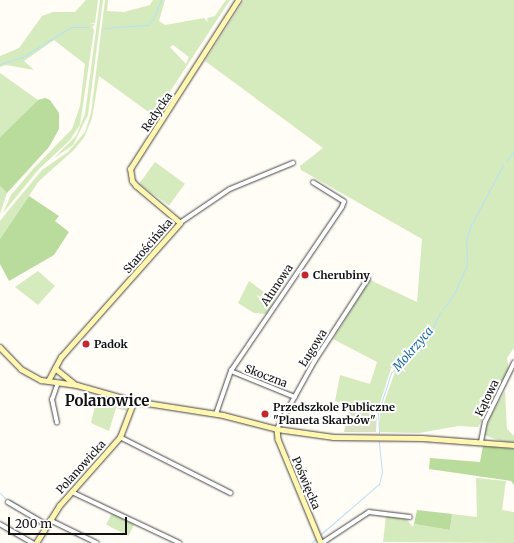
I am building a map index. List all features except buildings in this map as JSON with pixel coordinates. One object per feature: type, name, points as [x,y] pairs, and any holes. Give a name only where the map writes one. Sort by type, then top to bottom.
[{"type":"street","name":"Redycka","points":[[180,223],[136,186],[132,181],[130,169],[238,0]]},
{"type":"street","name":"Starościńska","points":[[48,381],[61,358],[180,223],[230,190],[293,163]]},
{"type":"street","name":"Ałunowa","points":[[216,414],[231,371],[342,207],[344,202],[313,184]]},
{"type":"street","name":"Ługowa","points":[[277,428],[368,279]]},
{"type":"street","points":[[0,347],[21,369],[48,381],[77,385],[134,401],[216,414],[277,428],[333,437],[422,438],[514,445]]},
{"type":"street","name":"Kątowa","points":[[481,442],[485,422],[514,363]]},
{"type":"street","points":[[55,368],[77,385]]},
{"type":"street","name":"Skoczna","points":[[231,371],[295,397]]},
{"type":"street","points":[[57,423],[52,400],[58,383]]},
{"type":"street","name":"Polanowicka","points":[[36,543],[50,520],[72,492],[120,437],[134,401]]},
{"type":"street","name":"Poświęcka","points":[[277,428],[278,439],[322,543]]},
{"type":"street","points":[[120,437],[231,493]]},
{"type":"street","points":[[72,492],[180,543]]},
{"type":"street","points":[[8,502],[47,525]]},
{"type":"street","points":[[322,543],[365,513],[410,517]]},
{"type":"street","points":[[50,520],[97,543]]},
{"type":"street","points":[[0,524],[33,543]]},
{"type":"green space","points":[[86,0],[98,0],[95,23],[89,23],[95,24],[92,27],[94,30],[80,125],[70,140],[38,170],[3,213],[11,195],[33,169],[72,129],[80,106],[85,64],[54,40],[24,61],[34,70],[6,65],[0,67],[0,56],[19,48],[42,16],[53,12],[75,12]]},
{"type":"green space","points":[[100,0],[103,0],[88,115],[73,145],[54,158],[76,136],[85,114]]},
{"type":"green space","points":[[105,0],[108,0],[107,11],[124,12],[150,5],[153,0],[165,0],[159,21],[165,25],[204,18],[208,22],[207,18],[215,16],[226,0],[230,0],[154,116],[99,76],[92,118],[85,136],[75,149],[39,181],[0,239],[0,221],[42,170],[68,152],[85,132],[91,113]],"holes":[[[173,45],[189,57],[186,64],[170,47]]]},
{"type":"green space","points":[[244,0],[514,0],[514,348],[507,358],[509,370],[478,427],[458,426],[419,433],[379,432],[380,414],[396,369],[391,368],[377,413],[335,401],[340,375],[370,384],[377,362],[333,339],[370,280],[417,302],[422,239],[301,170],[300,166],[323,148],[205,61]]},
{"type":"green space","points":[[0,73],[38,100],[0,137]]},
{"type":"green space","points":[[45,98],[50,100],[59,113],[59,129],[49,147],[7,193],[0,186],[0,137],[38,100]]},
{"type":"green space","points":[[155,162],[185,184],[169,206],[139,184]]},
{"type":"green space","points":[[0,186],[7,193],[0,214]]},
{"type":"green space","points":[[29,196],[59,216],[55,221],[69,232],[54,255],[9,281],[0,264],[0,239]]},
{"type":"green space","points":[[38,271],[55,286],[38,305],[15,287]]},
{"type":"green space","points":[[249,281],[275,300],[266,314],[254,313],[238,303]]},
{"type":"green space","points":[[505,391],[507,429],[514,436],[514,442],[501,441],[484,435],[490,417]]},
{"type":"green space","points":[[98,394],[124,403],[127,411],[116,408],[109,431],[91,423]]},
{"type":"green space","points":[[350,407],[377,413],[376,432],[344,432]]},
{"type":"green space","points":[[483,446],[514,449],[514,485],[511,481],[429,469],[430,458],[480,462]]},
{"type":"green space","points":[[476,478],[506,481],[502,510],[514,512],[514,543],[383,542],[386,516],[405,518],[413,527],[414,524],[450,530],[452,514],[477,517]]},
{"type":"green space","points":[[417,510],[452,514],[450,530],[414,524]]},
{"type":"green space","points":[[112,513],[134,524],[128,536],[106,525]]},
{"type":"waterway","points":[[104,28],[147,25],[153,19],[161,0]]},
{"type":"waterway","points":[[0,64],[23,57],[71,27],[88,27]]},
{"type":"waterway","points":[[506,161],[514,151]]},
{"type":"waterway","name":"Mokrzyca","points":[[443,309],[454,294],[467,265],[466,241],[470,227],[503,165]]},
{"type":"waterway","name":"Mokrzyca","points":[[379,433],[378,413],[391,373],[432,330],[440,312]]},
{"type":"waterway","name":"Mokrzyca","points":[[321,534],[379,484],[382,472],[379,441]]},
{"type":"waterway","points":[[0,493],[5,498]]},
{"type":"waterway","points":[[10,500],[44,521]]},
{"type":"waterway","name":"Mokrzyca","points":[[311,543],[316,539]]},
{"type":"place","name":"Cherubiny","points":[[305,275]]},
{"type":"place","name":"Padok","points":[[86,344]]},
{"type":"place","name":"Przedszkole Publiczne \"Planeta Skarbów\"","points":[[265,414]]},
{"type":"district","name":"Polanowice","points":[[107,401]]}]
